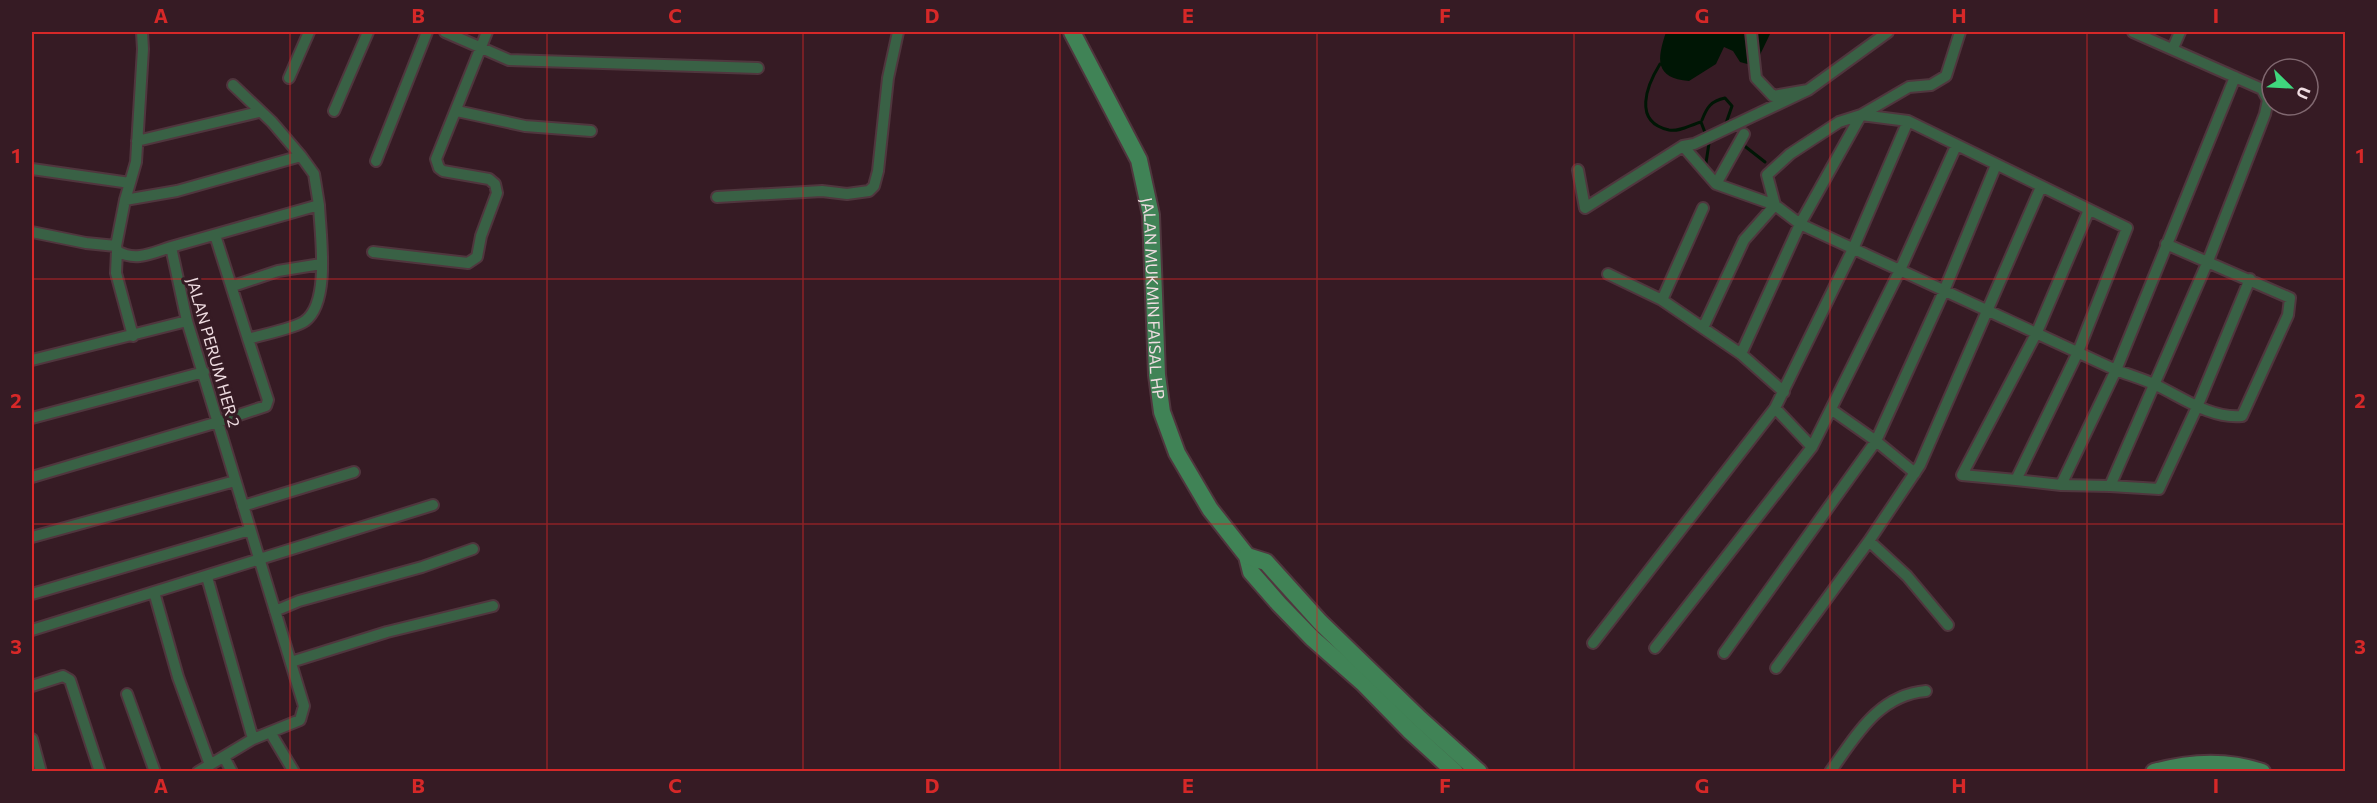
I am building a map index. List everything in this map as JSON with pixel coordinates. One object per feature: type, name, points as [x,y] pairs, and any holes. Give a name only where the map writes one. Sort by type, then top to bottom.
[{"type":"street","points":[[133,336],[116,273],[117,249],[125,200],[136,162],[142,32]]},
{"type":"street","points":[[289,78],[309,32]]},
{"type":"street","points":[[334,111],[368,32]]},
{"type":"street","points":[[376,161],[427,32]]},
{"type":"street","points":[[445,32],[509,60],[758,68]]},
{"type":"street","points":[[373,252],[468,263],[477,257],[481,236],[497,193],[495,184],[489,179],[443,171],[439,168],[436,159],[487,32]]},
{"type":"street","points":[[717,197],[822,192],[847,194],[869,190],[874,186],[878,171],[888,78],[898,32]]},
{"type":"street","name":"JALAN MUKMIN FAISAL HP","points":[[1072,32],[1139,160],[1151,215],[1155,359],[1162,412],[1177,453],[1210,509],[1247,556],[1266,562],[1320,622],[1420,719],[1453,766],[1479,771]]},
{"type":"street","points":[[1751,32],[1756,78],[1773,96],[1808,90]]},
{"type":"street","points":[[1578,170],[1585,208],[1688,145],[1808,90],[1888,32]]},
{"type":"street","points":[[1775,205],[1767,175],[1790,154],[1839,122],[1861,116],[1909,87],[1931,85],[1946,76],[1960,32]]},
{"type":"street","points":[[2110,486],[2208,261],[2265,114],[2268,99],[2262,89],[2133,32]]},
{"type":"street","points":[[2173,48],[2181,32]]},
{"type":"street","points":[[2061,485],[2116,370],[2235,77]]},
{"type":"street","points":[[232,85],[272,122],[301,156],[314,174],[319,205],[322,288],[312,314],[304,322],[248,339]]},
{"type":"street","points":[[457,111],[525,126],[591,131]]},
{"type":"street","points":[[137,141],[259,112]]},
{"type":"street","points":[[1861,116],[1908,121],[2127,228],[2078,352],[2016,480]]},
{"type":"street","points":[[1741,354],[1800,224],[1861,116]]},
{"type":"street","points":[[1593,643],[1775,408],[1853,249],[1908,121]]},
{"type":"street","points":[[1716,184],[1744,134]]},
{"type":"street","points":[[1688,145],[1716,184],[1775,205],[1800,224],[2116,370],[2155,384],[2197,407],[2231,417],[2242,416],[2288,315],[2290,298],[2166,244]]},
{"type":"street","points":[[1655,648],[1812,447],[1900,270],[1956,146]]},
{"type":"street","points":[[125,200],[177,191],[301,156]]},
{"type":"street","points":[[1724,653],[1876,441],[1944,291],[1996,165]]},
{"type":"street","points":[[32,169],[130,183]]},
{"type":"street","points":[[1776,668],[1869,541],[1915,472],[2041,187]]},
{"type":"street","points":[[32,232],[117,249],[125,255],[138,258],[319,205]]},
{"type":"street","points":[[1703,328],[1744,240],[1775,205]]},
{"type":"street","points":[[1662,300],[1703,208]]},
{"type":"street","points":[[2089,210],[2037,332],[1962,475],[2061,485],[2159,489],[2197,407],[2250,279]]},
{"type":"street","points":[[32,477],[266,406],[268,399],[215,235]]},
{"type":"street","name":"JALAN PERUM HER 2","points":[[171,247],[187,321],[304,706],[300,720],[270,732]]},
{"type":"street","points":[[233,286],[278,271],[321,264]]},
{"type":"street","points":[[1608,274],[1662,300],[1741,354],[1784,392]]},
{"type":"street","points":[[32,360],[187,321]]},
{"type":"street","points":[[32,418],[204,372]]},
{"type":"street","points":[[1775,408],[1812,447]]},
{"type":"street","points":[[1832,410],[1915,472]]},
{"type":"street","points":[[243,506],[354,472]]},
{"type":"street","points":[[32,537],[235,481]]},
{"type":"street","points":[[32,630],[433,505]]},
{"type":"street","points":[[32,594],[250,530]]},
{"type":"street","points":[[1869,541],[1907,576],[1948,625]]},
{"type":"street","points":[[275,611],[299,601],[422,567],[473,549]]},
{"type":"street","points":[[207,577],[253,739]]},
{"type":"street","points":[[154,592],[178,677],[210,765]]},
{"type":"street","points":[[291,662],[387,632],[493,606]]},
{"type":"street","points":[[32,686],[67,677],[70,680],[100,771]]},
{"type":"street","points":[[1830,771],[1857,734],[1881,707],[1909,693],[1926,691]]},
{"type":"street","points":[[127,694],[155,771]]},
{"type":"street","points":[[198,771],[253,739],[270,732],[294,771]]},
{"type":"street","points":[[32,739],[41,771]]},
{"type":"street","points":[[224,757],[232,771]]},
{"type":"street","points":[[2154,771],[2197,764],[2247,767],[2262,771]]},
{"type":"shaded area","points":[[1666,32],[1771,32],[1758,59],[1751,65],[1740,62],[1733,51],[1724,47],[1716,64],[1689,81],[1669,76],[1661,66],[1661,51]]},
{"type":"waterway","points":[[1660,64],[1647,92],[1646,111],[1657,126],[1669,130],[1681,129],[1701,122],[1709,143],[1706,163]]},
{"type":"waterway","points":[[1702,120],[1710,105],[1725,98],[1732,106],[1725,126]]},
{"type":"waterway","points":[[1742,144],[1765,162]]}]
